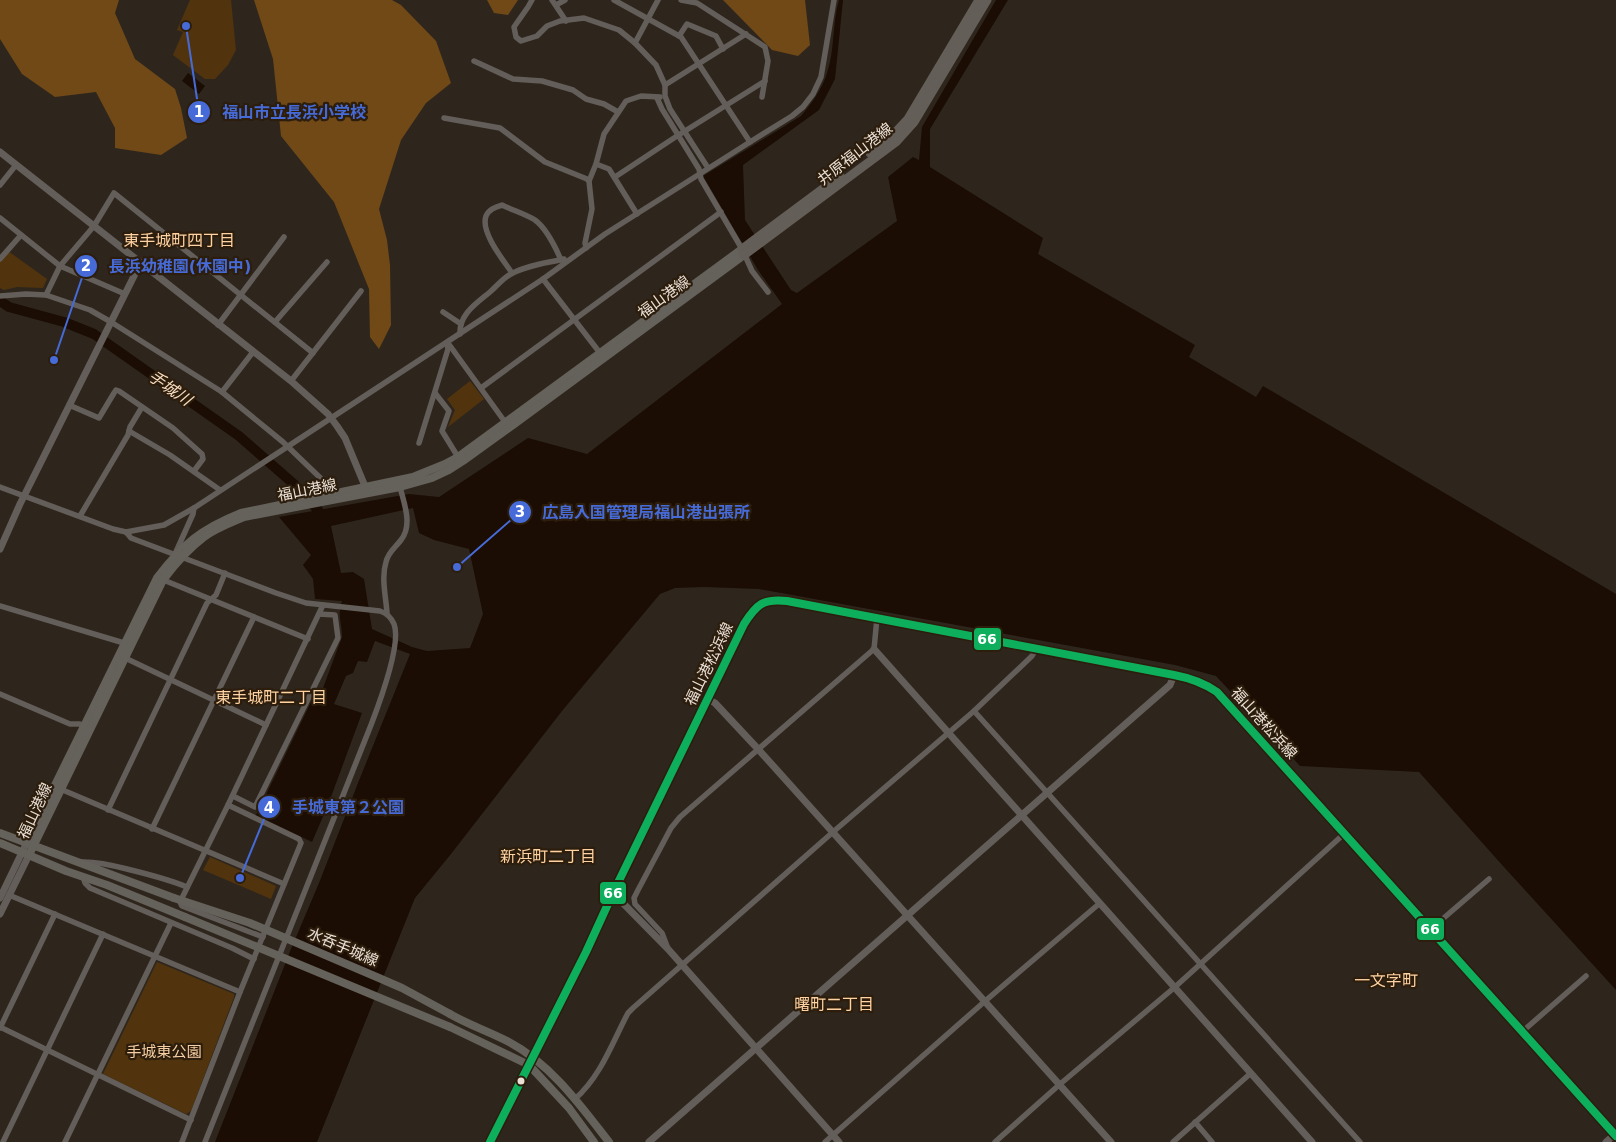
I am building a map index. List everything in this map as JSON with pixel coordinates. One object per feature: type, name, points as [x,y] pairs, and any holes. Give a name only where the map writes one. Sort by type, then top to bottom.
[{"type":"main road","name":"井原福山港線","points":[[744,251],[902,127],[979,0]]},
{"type":"main road","name":"井原福山港線","points":[[761,238],[896,142],[906,132],[914,122],[987,0]]},
{"type":"main road","name":"福山港線","points":[[57,788],[84,726],[122,656],[124,644],[160,579],[178,555],[196,536],[218,522],[241,513],[367,490],[413,477],[445,464],[744,251]]},
{"type":"main road","name":"福山港線","points":[[367,490],[401,489],[432,478],[463,462],[744,251]]},
{"type":"main road","name":"福山港線","points":[[0,843],[25,854],[160,579]]},
{"type":"main road","name":"福山港松浜線","points":[[490,1142],[586,952],[744,624],[752,611],[762,603],[771,600],[787,601],[1192,679],[1217,692],[1345,833]]},
{"type":"main road","name":"福山港線","points":[[0,833],[30,844]]},
{"type":"main road","name":"水呑手城線","points":[[30,844],[174,898],[250,923],[402,988],[450,1014],[510,1042],[533,1057],[575,1099],[609,1142]]},
{"type":"main road","points":[[25,854],[107,885],[450,1027],[529,1065],[569,1108],[594,1142]]},
{"type":"street","points":[[532,0],[514,27],[516,37],[521,41],[537,36],[547,26],[584,18],[619,30],[635,43],[656,65],[665,85],[665,96],[670,109],[708,168]]},
{"type":"street","points":[[565,0],[554,3],[566,21]]},
{"type":"street","points":[[614,0],[681,37],[750,142]]},
{"type":"street","points":[[635,43],[658,0]]},
{"type":"street","points":[[681,0],[697,3],[765,47],[768,61],[762,98]]},
{"type":"street","points":[[0,487],[113,529],[126,532],[164,525],[194,508],[448,343],[543,279],[605,234],[792,116],[803,107],[813,94],[821,77],[834,0]]},
{"type":"street","points":[[679,36],[686,24],[716,36],[723,50]]},
{"type":"street","points":[[665,85],[746,34]]},
{"type":"street","points":[[474,61],[513,79],[542,81],[573,90],[586,99],[604,104],[618,112]]},
{"type":"street","points":[[615,178],[677,136],[765,81]]},
{"type":"street","points":[[586,248],[585,244],[592,209],[589,181],[604,134],[626,101],[641,96],[657,98],[665,96]]},
{"type":"street","points":[[657,98],[677,136],[699,169],[701,178],[744,251],[752,271],[768,292]]},
{"type":"street","points":[[444,118],[500,128],[545,162],[589,181]]},
{"type":"street","points":[[0,152],[291,382],[331,418],[346,438],[367,490]]},
{"type":"street","points":[[596,164],[608,169],[637,214]]},
{"type":"street","points":[[0,185],[16,165]]},
{"type":"street","points":[[46,295],[60,266],[94,226],[114,193],[313,353]]},
{"type":"street","points":[[512,273],[490,239],[485,226],[486,215],[492,209],[502,205],[534,220],[541,226],[553,242],[561,260]]},
{"type":"street","points":[[481,388],[721,212]]},
{"type":"street","points":[[0,218],[60,266],[125,294]]},
{"type":"street","points":[[0,259],[21,235]]},
{"type":"street","points":[[218,325],[284,237]]},
{"type":"street","points":[[460,334],[461,324],[475,303],[512,273],[537,264],[570,260]]},
{"type":"street","points":[[275,322],[326,262]]},
{"type":"street","points":[[0,549],[140,264]]},
{"type":"street","points":[[543,279],[600,353]]},
{"type":"street","points":[[291,382],[361,291]]},
{"type":"street","points":[[1,294],[46,295],[90,310],[222,392],[286,448],[335,495]]},
{"type":"street","points":[[443,312],[461,324]]},
{"type":"street","points":[[448,343],[505,422]]},
{"type":"street","points":[[419,443],[448,349],[448,343]]},
{"type":"street","points":[[222,392],[253,352]]},
{"type":"street","points":[[70,405],[99,418],[116,390],[119,391],[172,428],[202,454],[203,459],[194,471]]},
{"type":"street","points":[[435,393],[449,411],[442,431],[458,456]]},
{"type":"street","points":[[80,516],[142,407]]},
{"type":"street","points":[[129,431],[194,471],[220,490]]},
{"type":"street","points":[[206,1142],[380,700],[395,648],[394,624],[387,613],[384,573],[390,552],[400,541],[406,530],[406,513],[401,489]]},
{"type":"street","points":[[178,555],[194,508]]},
{"type":"street","points":[[126,532],[131,538],[306,603],[387,613]]},
{"type":"street","points":[[108,810],[207,602],[216,596],[225,573]]},
{"type":"street","points":[[160,579],[308,639]]},
{"type":"street","points":[[263,937],[182,906],[180,902],[233,796],[323,605]]},
{"type":"street","points":[[0,606],[124,644]]},
{"type":"street","points":[[233,796],[255,807],[338,638],[335,615],[319,614]]},
{"type":"street","points":[[152,829],[254,617]]},
{"type":"street","points":[[668,949],[662,933],[635,904],[634,898],[675,823],[874,649],[877,618]]},
{"type":"street","points":[[874,649],[1312,1142]]},
{"type":"street","points":[[575,1099],[587,1089],[596,1075],[628,1013],[833,832],[974,711],[1032,656],[1036,649]]},
{"type":"street","points":[[122,656],[266,725]]},
{"type":"street","points":[[649,1142],[1170,685],[1174,675]]},
{"type":"street","points":[[0,694],[70,724],[84,726]]},
{"type":"street","points":[[708,699],[716,703],[758,749],[1111,1142]]},
{"type":"street","points":[[974,711],[1360,1142]]},
{"type":"street","points":[[57,788],[284,884]]},
{"type":"street","points":[[182,1142],[240,992],[301,843],[299,839],[228,805]]},
{"type":"street","points":[[995,1142],[1059,1084],[1175,987],[1345,833],[1615,1135],[1606,1142]]},
{"type":"street","points":[[0,914],[3,894],[25,854]]},
{"type":"street","points":[[75,862],[88,861],[113,866],[172,880],[188,887]]},
{"type":"street","points":[[83,877],[85,883],[90,888],[254,959]]},
{"type":"street","points":[[1431,929],[1489,879]]},
{"type":"street","points":[[613,893],[668,949],[839,1142]]},
{"type":"street","points":[[3,894],[240,992]]},
{"type":"street","points":[[825,1142],[1100,903]]},
{"type":"street","points":[[55,914],[0,1027],[191,1120]]},
{"type":"street","points":[[65,1142],[171,923]]},
{"type":"street","points":[[2,1141],[103,934]]},
{"type":"street","points":[[1523,1031],[1586,976]]},
{"type":"street","points":[[1173,1142],[1251,1073]]},
{"type":"street","points":[[1195,1122],[1212,1142]]},
{"type":"green space","points":[[190,0],[231,0],[236,50],[228,65],[215,79],[205,79],[173,55],[183,32],[177,30]]},
{"type":"green space","points":[[8,251],[47,279],[43,288],[17,287],[4,290],[0,288],[0,262]]},
{"type":"green space","points":[[470,381],[484,399],[448,427],[455,410],[447,399]]},
{"type":"green space","points":[[210,857],[276,886],[271,899],[203,870]]},
{"type":"green space","name":"手城東公園","points":[[157,962],[234,994],[191,1111],[186,1114],[103,1074]]},
{"type":"shaded area","points":[[0,0],[119,0],[115,13],[135,59],[175,89],[187,138],[161,155],[115,148],[115,128],[96,92],[55,97],[22,74],[0,39]]},
{"type":"shaded area","points":[[254,0],[392,0],[401,5],[436,41],[451,83],[426,103],[401,140],[379,209],[387,240],[390,265],[391,325],[379,349],[370,337],[369,289],[334,202],[281,136],[273,59]]},
{"type":"shaded area","points":[[487,0],[518,0],[508,15],[494,13]]},
{"type":"shaded area","points":[[723,0],[805,0],[810,45],[798,56],[772,50]]},
{"type":"shaded area","points":[[839,0],[843,0],[835,79],[819,110],[743,165],[745,220],[791,290],[797,293],[897,221],[888,177],[913,157],[919,160],[922,127],[996,0],[1008,0],[930,129],[930,167],[1043,238],[1038,254],[1195,345],[1189,357],[1256,397],[1263,386],[1616,594],[1616,990],[1419,772],[1300,766],[1216,676],[1175,665],[759,589],[675,588],[660,594],[562,711],[415,898],[317,1142],[215,1142],[410,654],[375,641],[367,662],[358,661],[353,673],[346,676],[334,704],[362,713],[328,805],[312,842],[256,815],[312,700],[320,696],[342,637],[340,615],[342,601],[315,599],[313,579],[303,565],[311,555],[279,517],[409,494],[439,497],[528,438],[587,454],[782,304],[758,270],[703,176],[801,116],[813,101],[825,79],[830,64]],"holes":[[[413,508],[419,533],[434,540],[469,549],[483,614],[470,648],[427,651],[412,647],[372,629],[364,579],[353,572],[341,573],[331,526]]]},
{"type":"shaded area","points":[[188,73],[205,86],[199,94],[182,81]]},
{"type":"waterway","name":"手城川","points":[[0,301],[9,307],[64,322],[94,334],[239,436],[295,485],[318,510]]},
{"type":"transit line","name":"66","points":[[490,1142],[586,952],[744,624],[752,612],[761,604],[779,600],[1174,675],[1197,681],[1217,692],[1616,1136]]},
{"type":"place","name":"福山市立長浜小学校","points":[[186,26]]},
{"type":"place","name":"長浜幼稚園(休園中)","points":[[54,360]]},
{"type":"place","name":"広島入国管理局福山港出張所","points":[[457,567]]},
{"type":"place","name":"手城東第２公園","points":[[240,878]]},
{"type":"district","name":"東手城町四丁目","points":[[179,240]]},
{"type":"district","name":"東手城町二丁目","points":[[271,697]]},
{"type":"district","name":"新浜町二丁目","points":[[548,856]]},
{"type":"district","name":"一文字町","points":[[1386,980]]},
{"type":"district","name":"曙町二丁目","points":[[834,1004]]}]
